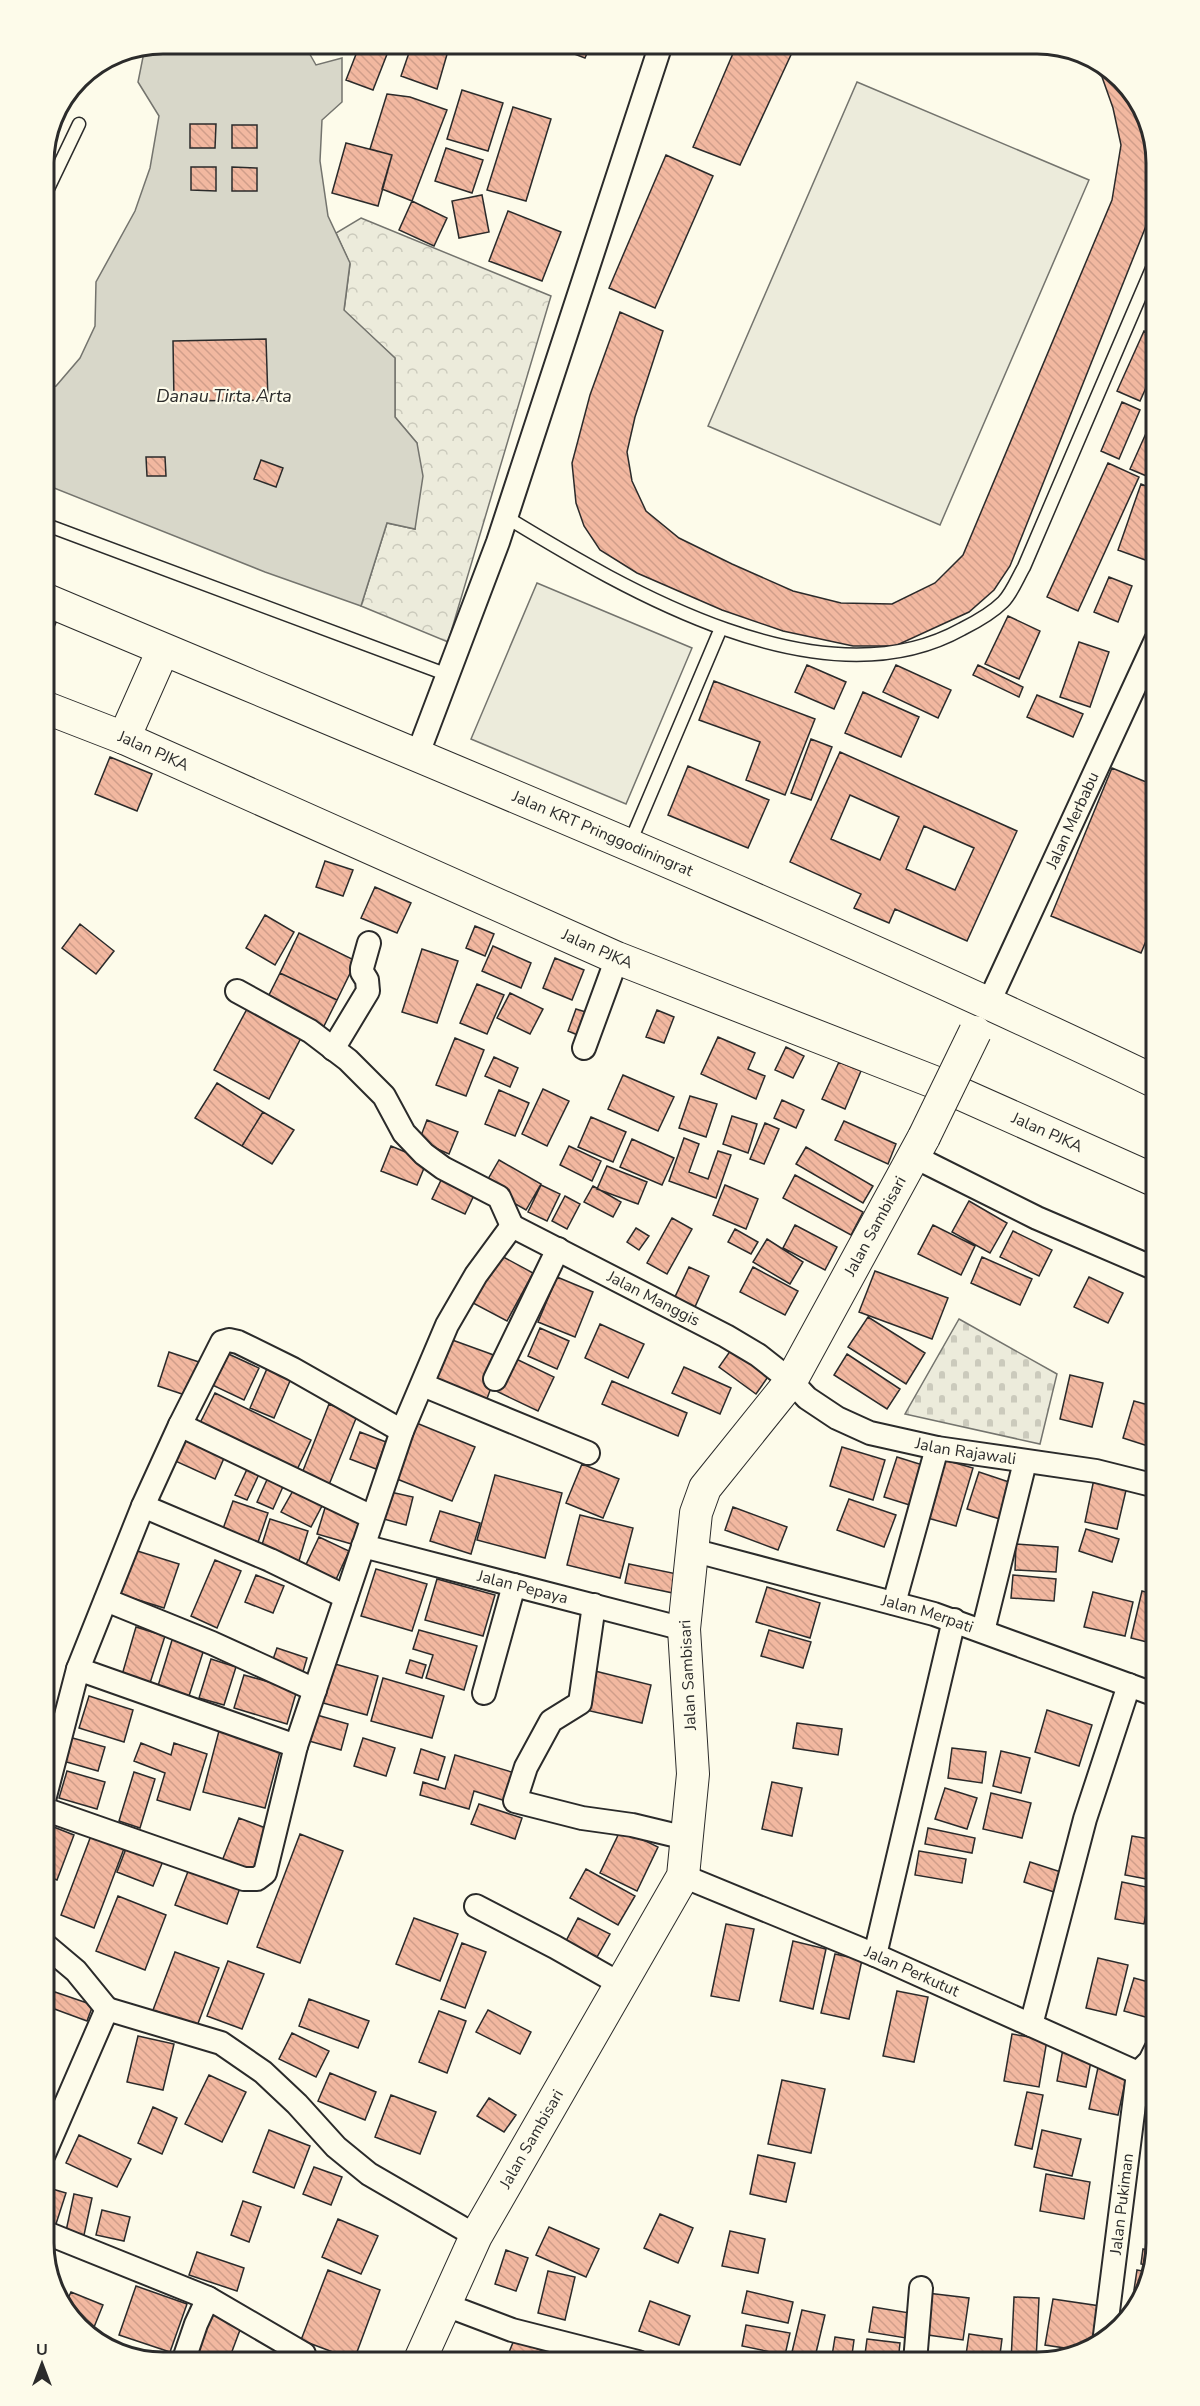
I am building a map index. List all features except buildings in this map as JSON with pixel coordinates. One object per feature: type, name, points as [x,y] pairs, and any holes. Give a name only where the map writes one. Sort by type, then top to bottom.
[{"type":"main road","name":"Jalan KRT Pringgodiningrat","points":[[54,603],[629,845],[989,1002],[1146,1077]]},
{"type":"main road","points":[[124,738],[163,650]]},
{"type":"main road","name":"Jalan PJKA","points":[[54,711],[124,738],[617,958],[963,1094],[1146,1176]]},
{"type":"main road","name":"Jalan Sambisari","points":[[424,2352],[476,2236],[683,1876],[693,1774],[684,1629],[696,1513],[705,1488],[791,1381],[920,1147],[989,1002]]},
{"type":"street","points":[[417,756],[506,516],[658,54]]},
{"type":"street","name":"Jalan Merbabu","points":[[989,1002],[1146,662]]},
{"type":"street","points":[[333,1049],[368,991],[367,980],[362,968],[369,943]]},
{"type":"street","points":[[584,1048],[617,958]]},
{"type":"street","points":[[54,1812],[244,1879],[257,1879],[265,1873],[296,1746],[402,1431],[447,1325],[476,1275],[512,1226],[499,1197],[443,1168],[424,1154],[404,1133],[384,1096],[348,1060],[310,1031],[237,991]]},
{"type":"street","points":[[920,1147],[1037,1218],[1146,1265]]},
{"type":"street","name":"Jalan Manggis","points":[[512,1226],[726,1336],[758,1355],[791,1381]]},
{"type":"street","points":[[495,1379],[558,1249]]},
{"type":"street","points":[[54,1761],[78,1669],[143,1506],[180,1425],[222,1342],[229,1340],[238,1342],[402,1431]]},
{"type":"street","name":"Jalan Rajawali","points":[[791,1381],[807,1398],[837,1418],[870,1433],[937,1448],[1096,1471],[1146,1484]]},
{"type":"street","points":[[423,1385],[588,1453]]},
{"type":"street","points":[[180,1425],[372,1517]]},
{"type":"street","points":[[894,1603],[937,1448]]},
{"type":"street","points":[[983,1631],[1024,1462]]},
{"type":"street","points":[[143,1506],[270,1560],[346,1597]]},
{"type":"street","name":"Jalan Pepaya","points":[[363,1546],[684,1629]]},
{"type":"street","name":"Jalan Merpati","points":[[692,1550],[954,1620],[1146,1691]]},
{"type":"street","points":[[484,1693],[514,1585]]},
{"type":"street","points":[[106,1600],[212,1642],[315,1690]]},
{"type":"street","points":[[594,1605],[580,1703],[550,1721],[526,1767],[515,1800],[582,1818],[632,1825],[686,1838]]},
{"type":"street","points":[[875,1955],[954,1620]]},
{"type":"street","points":[[78,1669],[296,1746]]},
{"type":"street","points":[[1031,2025],[1085,1819],[1129,1685]]},
{"type":"street","name":"Jalan Perkutut","points":[[683,1876],[875,1955],[1146,2076]]},
{"type":"street","points":[[477,1906],[622,1985]]},
{"type":"street","points":[[54,1952],[76,1971],[107,2009],[221,2043],[263,2072],[336,2146],[369,2174],[476,2236]]},
{"type":"street","points":[[54,2131],[107,2009]]},
{"type":"street","name":"Jalan Pukiman","points":[[1106,2326],[1146,2082]]},
{"type":"street","points":[[54,2236],[208,2298],[301,2352]]},
{"type":"street","points":[[916,2352],[921,2288]]},
{"type":"street","points":[[186,2352],[208,2298]]},
{"type":"street","points":[[446,2305],[512,2330],[599,2352]]},
{"type":"lane","points":[[54,176],[79,124]]},
{"type":"lane","points":[[506,516],[613,579],[721,628],[755,639],[823,655],[856,657],[910,650],[947,638],[976,622],[1004,601],[1037,538],[1146,282]]},
{"type":"lane","points":[[54,528],[448,675]]},
{"type":"lane","points":[[629,845],[721,628]]},
{"type":"green space","points":[[857,82],[1089,180],[940,525],[708,426]]},
{"type":"green space","points":[[361,218],[551,296],[448,642],[361,606],[387,523],[415,529],[417,443],[395,417],[395,358],[344,311],[350,264],[336,233]]},
{"type":"green space","points":[[537,583],[692,648],[626,804],[471,739]]},
{"type":"green space","points":[[959,1319],[1057,1374],[1040,1444],[905,1414]]},
{"type":"water","name":"Danau Tirta Arta","points":[[310,54],[316,65],[342,58],[342,102],[322,120],[320,161],[328,216],[350,263],[344,310],[395,358],[395,417],[417,443],[423,476],[415,529],[387,523],[361,606],[265,572],[54,488],[54,387],[80,358],[95,326],[96,282],[135,211],[150,168],[159,116],[138,82],[143,56],[149,55]]}]
